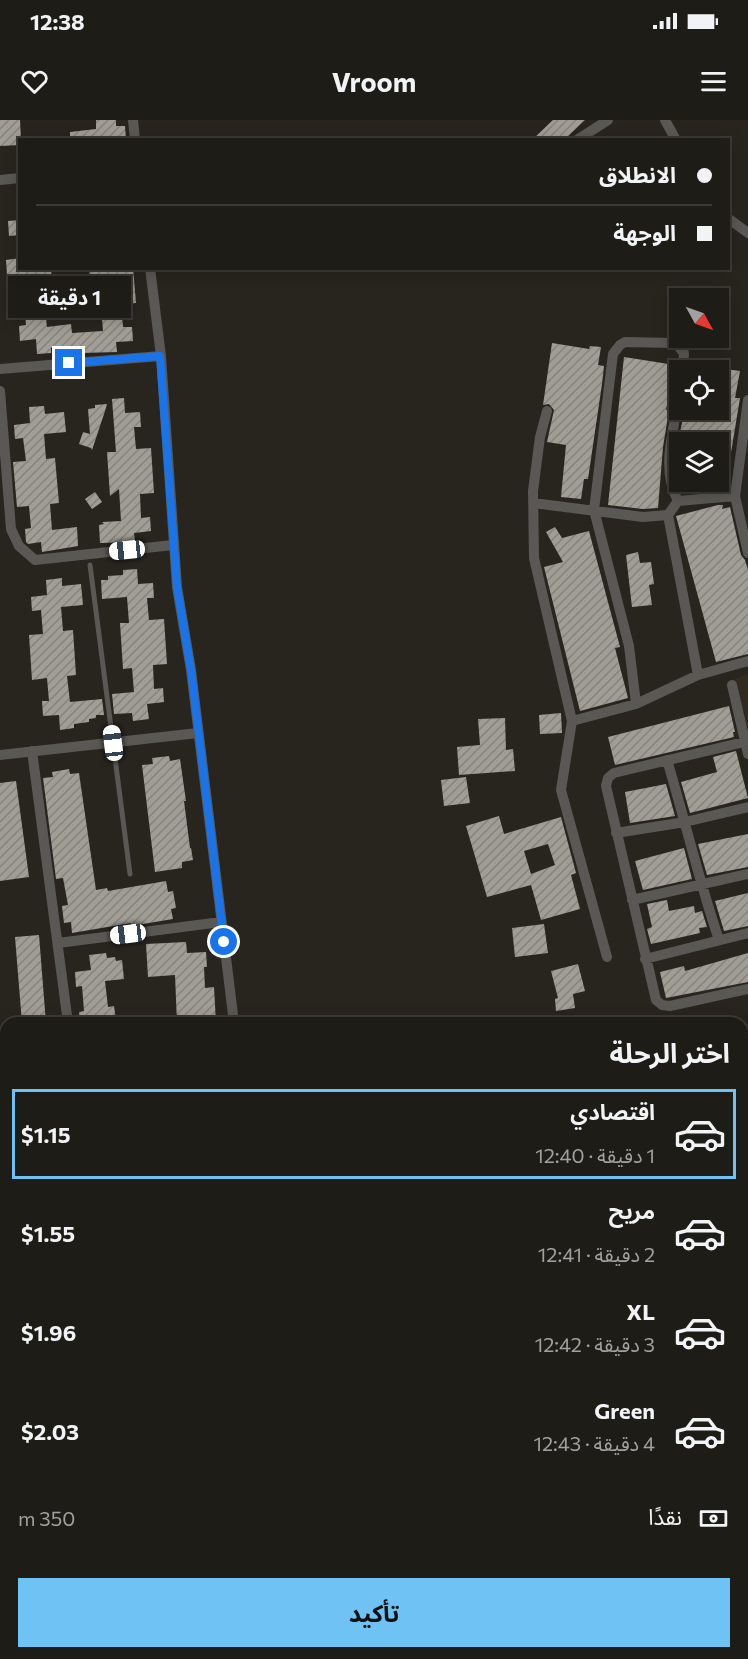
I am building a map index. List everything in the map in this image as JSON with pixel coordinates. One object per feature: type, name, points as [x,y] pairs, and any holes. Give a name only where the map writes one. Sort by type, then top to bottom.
[{"type":"street","points":[[133,120],[135,138]]},
{"type":"street","points":[[580,138],[608,120]]},
{"type":"street","points":[[665,120],[675,138]]},
{"type":"street","points":[[0,180],[18,178]]},
{"type":"street","points":[[730,220],[748,233]]},
{"type":"street","points":[[150,270],[160,356],[173,545],[180,611],[191,670],[233,1017]]},
{"type":"street","points":[[636,704],[629,646],[594,510],[612,360],[615,349],[625,342],[672,343],[684,353],[684,360]]},
{"type":"street","points":[[0,369],[160,356]]},
{"type":"street","points":[[0,391],[11,529],[19,546],[35,560],[173,545]]},
{"type":"street","points":[[748,400],[745,443],[735,496],[748,553]]},
{"type":"street","points":[[547,411],[536,464],[532,503],[534,558],[572,721],[561,790],[607,957]]},
{"type":"street","points":[[676,420],[668,464],[671,486],[678,501]]},
{"type":"street","points":[[678,501],[735,496]]},
{"type":"street","points":[[678,501],[669,515],[698,675]]},
{"type":"street","points":[[532,503],[643,517],[669,515]]},
{"type":"street","points":[[572,721],[636,704],[698,675],[748,661]]},
{"type":"street","points":[[732,685],[748,754]]},
{"type":"street","points":[[0,755],[198,733]]},
{"type":"street","points":[[746,741],[614,773],[608,778],[606,786],[654,997],[658,1003],[666,1006],[748,989]]},
{"type":"street","points":[[32,751],[67,1017]]},
{"type":"street","points":[[667,760],[700,885],[719,940]]},
{"type":"street","points":[[616,834],[685,822],[748,807]]},
{"type":"street","points":[[632,900],[748,874]]},
{"type":"street","points":[[58,943],[221,922]]},
{"type":"street","points":[[645,959],[748,933]]},
{"type":"lane","points":[[90,565],[130,874]]},
{"type":"shaded area","points":[[748,674],[748,730],[734,679]]},
{"type":"building","points":[[0,120],[20,120],[21,138],[18,138],[18,145],[0,146]]},
{"type":"building","points":[[96,120],[116,120],[116,126],[125,126],[126,138],[70,138],[70,132],[96,129]]},
{"type":"building","points":[[553,120],[585,120],[566,138],[534,138]]},
{"type":"building","points":[[18,220],[18,235],[9,236],[8,221]]},
{"type":"building","points":[[18,258],[18,270],[51,270],[53,300],[44,301],[47,327],[71,324],[72,333],[103,331],[101,306],[92,307],[89,270],[133,270],[136,303],[121,304],[123,327],[132,327],[133,341],[116,342],[117,352],[82,353],[82,346],[51,348],[51,353],[37,354],[36,339],[20,341],[19,326],[26,325],[24,303],[9,305],[6,260]]},
{"type":"building","points":[[552,343],[589,349],[590,346],[601,347],[598,365],[604,366],[602,384],[588,479],[584,479],[581,499],[561,497],[566,445],[547,442],[554,410],[549,404],[543,405]]},
{"type":"building","points":[[624,357],[669,364],[669,395],[666,410],[669,410],[663,447],[658,508],[643,509],[608,505]]},
{"type":"building","points":[[729,370],[740,371],[735,398],[740,398],[729,465],[729,432],[680,432],[683,420],[729,420]]},
{"type":"building","points":[[124,398],[125,413],[140,412],[141,427],[134,427],[136,449],[151,448],[154,493],[140,494],[141,518],[150,517],[151,531],[134,533],[135,542],[100,543],[99,525],[104,524],[102,522],[121,521],[119,489],[110,496],[107,452],[116,452],[112,399]]},
{"type":"building","points":[[107,404],[92,450],[79,444],[83,432],[90,434],[88,409],[95,408],[95,405]]},
{"type":"building","points":[[44,406],[45,414],[64,412],[66,432],[44,434],[46,459],[55,458],[59,503],[50,504],[52,530],[77,527],[78,546],[42,552],[41,542],[28,544],[26,542],[25,529],[31,528],[29,506],[17,507],[13,462],[26,461],[23,438],[15,439],[14,425],[30,423],[29,407]]},
{"type":"building","points":[[95,492],[102,502],[92,509],[85,499]]},
{"type":"building","points":[[723,505],[722,509],[730,507],[741,555],[748,570],[748,654],[716,662],[676,516]]},
{"type":"building","points":[[555,527],[562,538],[589,531],[620,647],[615,648],[628,698],[580,711],[544,567],[563,562],[546,532]]},
{"type":"building","points":[[638,552],[640,563],[651,562],[654,584],[649,585],[652,605],[632,607],[626,555]]},
{"type":"building","points":[[137,569],[138,584],[153,583],[154,598],[147,598],[149,620],[164,619],[167,664],[153,665],[154,689],[163,688],[164,702],[147,704],[149,719],[133,721],[132,713],[114,714],[112,694],[134,692],[132,668],[123,669],[120,623],[129,623],[127,597],[102,599],[101,580],[108,580],[108,576],[123,575],[123,570]]},
{"type":"building","points":[[62,578],[62,586],[81,584],[83,605],[61,607],[63,631],[73,630],[76,675],[67,676],[70,702],[102,699],[104,715],[96,715],[96,718],[89,719],[89,722],[74,724],[74,728],[60,730],[59,715],[43,716],[42,701],[49,701],[47,678],[32,680],[29,635],[43,634],[41,610],[32,611],[31,597],[47,595],[46,580]]},
{"type":"building","points":[[729,706],[734,737],[615,765],[608,737]]},
{"type":"building","points":[[561,713],[562,733],[540,734],[539,715]]},
{"type":"building","points":[[505,718],[506,750],[513,749],[515,771],[459,775],[457,747],[480,745],[478,719]]},
{"type":"building","points":[[736,751],[748,798],[690,813],[681,782],[717,772],[713,757]]},
{"type":"building","points":[[169,756],[170,761],[180,759],[193,860],[182,862],[182,868],[155,872],[142,765],[153,764],[152,758]]},
{"type":"building","points":[[69,769],[70,774],[79,773],[96,890],[107,888],[108,891],[166,881],[168,892],[173,891],[176,908],[171,909],[173,919],[131,926],[131,923],[72,933],[71,922],[64,923],[62,906],[68,905],[63,878],[56,879],[43,778],[53,777],[52,772]]},
{"type":"building","points":[[466,777],[470,803],[444,806],[441,780]]},
{"type":"building","points":[[16,781],[29,877],[0,881],[0,783]]},
{"type":"building","points":[[666,784],[675,816],[630,823],[625,792]]},
{"type":"building","points":[[499,816],[504,834],[561,817],[576,873],[571,875],[580,909],[541,920],[531,885],[487,897],[466,826]],"holes":[[[548,844],[555,865],[531,874],[524,851]]]},
{"type":"building","points":[[748,834],[748,867],[707,875],[698,844]]},
{"type":"building","points":[[684,848],[692,879],[643,890],[635,861]]},
{"type":"building","points":[[748,893],[748,926],[724,931],[715,901]]},
{"type":"building","points":[[667,900],[669,911],[694,906],[695,913],[702,911],[707,927],[699,928],[700,933],[651,944],[647,929],[652,927],[647,904]]},
{"type":"building","points":[[544,924],[548,953],[515,957],[512,928]]},
{"type":"building","points":[[39,935],[46,1017],[22,1017],[15,937]]},
{"type":"building","points":[[186,942],[187,953],[206,952],[205,988],[214,987],[216,1017],[177,1017],[175,975],[148,977],[146,944]]},
{"type":"building","points":[[106,953],[107,958],[115,957],[116,961],[122,960],[124,979],[105,981],[108,1007],[114,1006],[116,1017],[79,1017],[79,1012],[84,1011],[82,986],[76,987],[75,972],[91,970],[89,955]]},
{"type":"building","points":[[748,953],[748,982],[666,998],[660,972],[684,966],[685,971]]},
{"type":"building","points":[[578,964],[585,991],[573,994],[575,1008],[556,1011],[555,999],[558,998],[551,971]]},
{"type":"route","points":[[69,363],[160,356],[177,587],[191,670],[224,942]]}]
